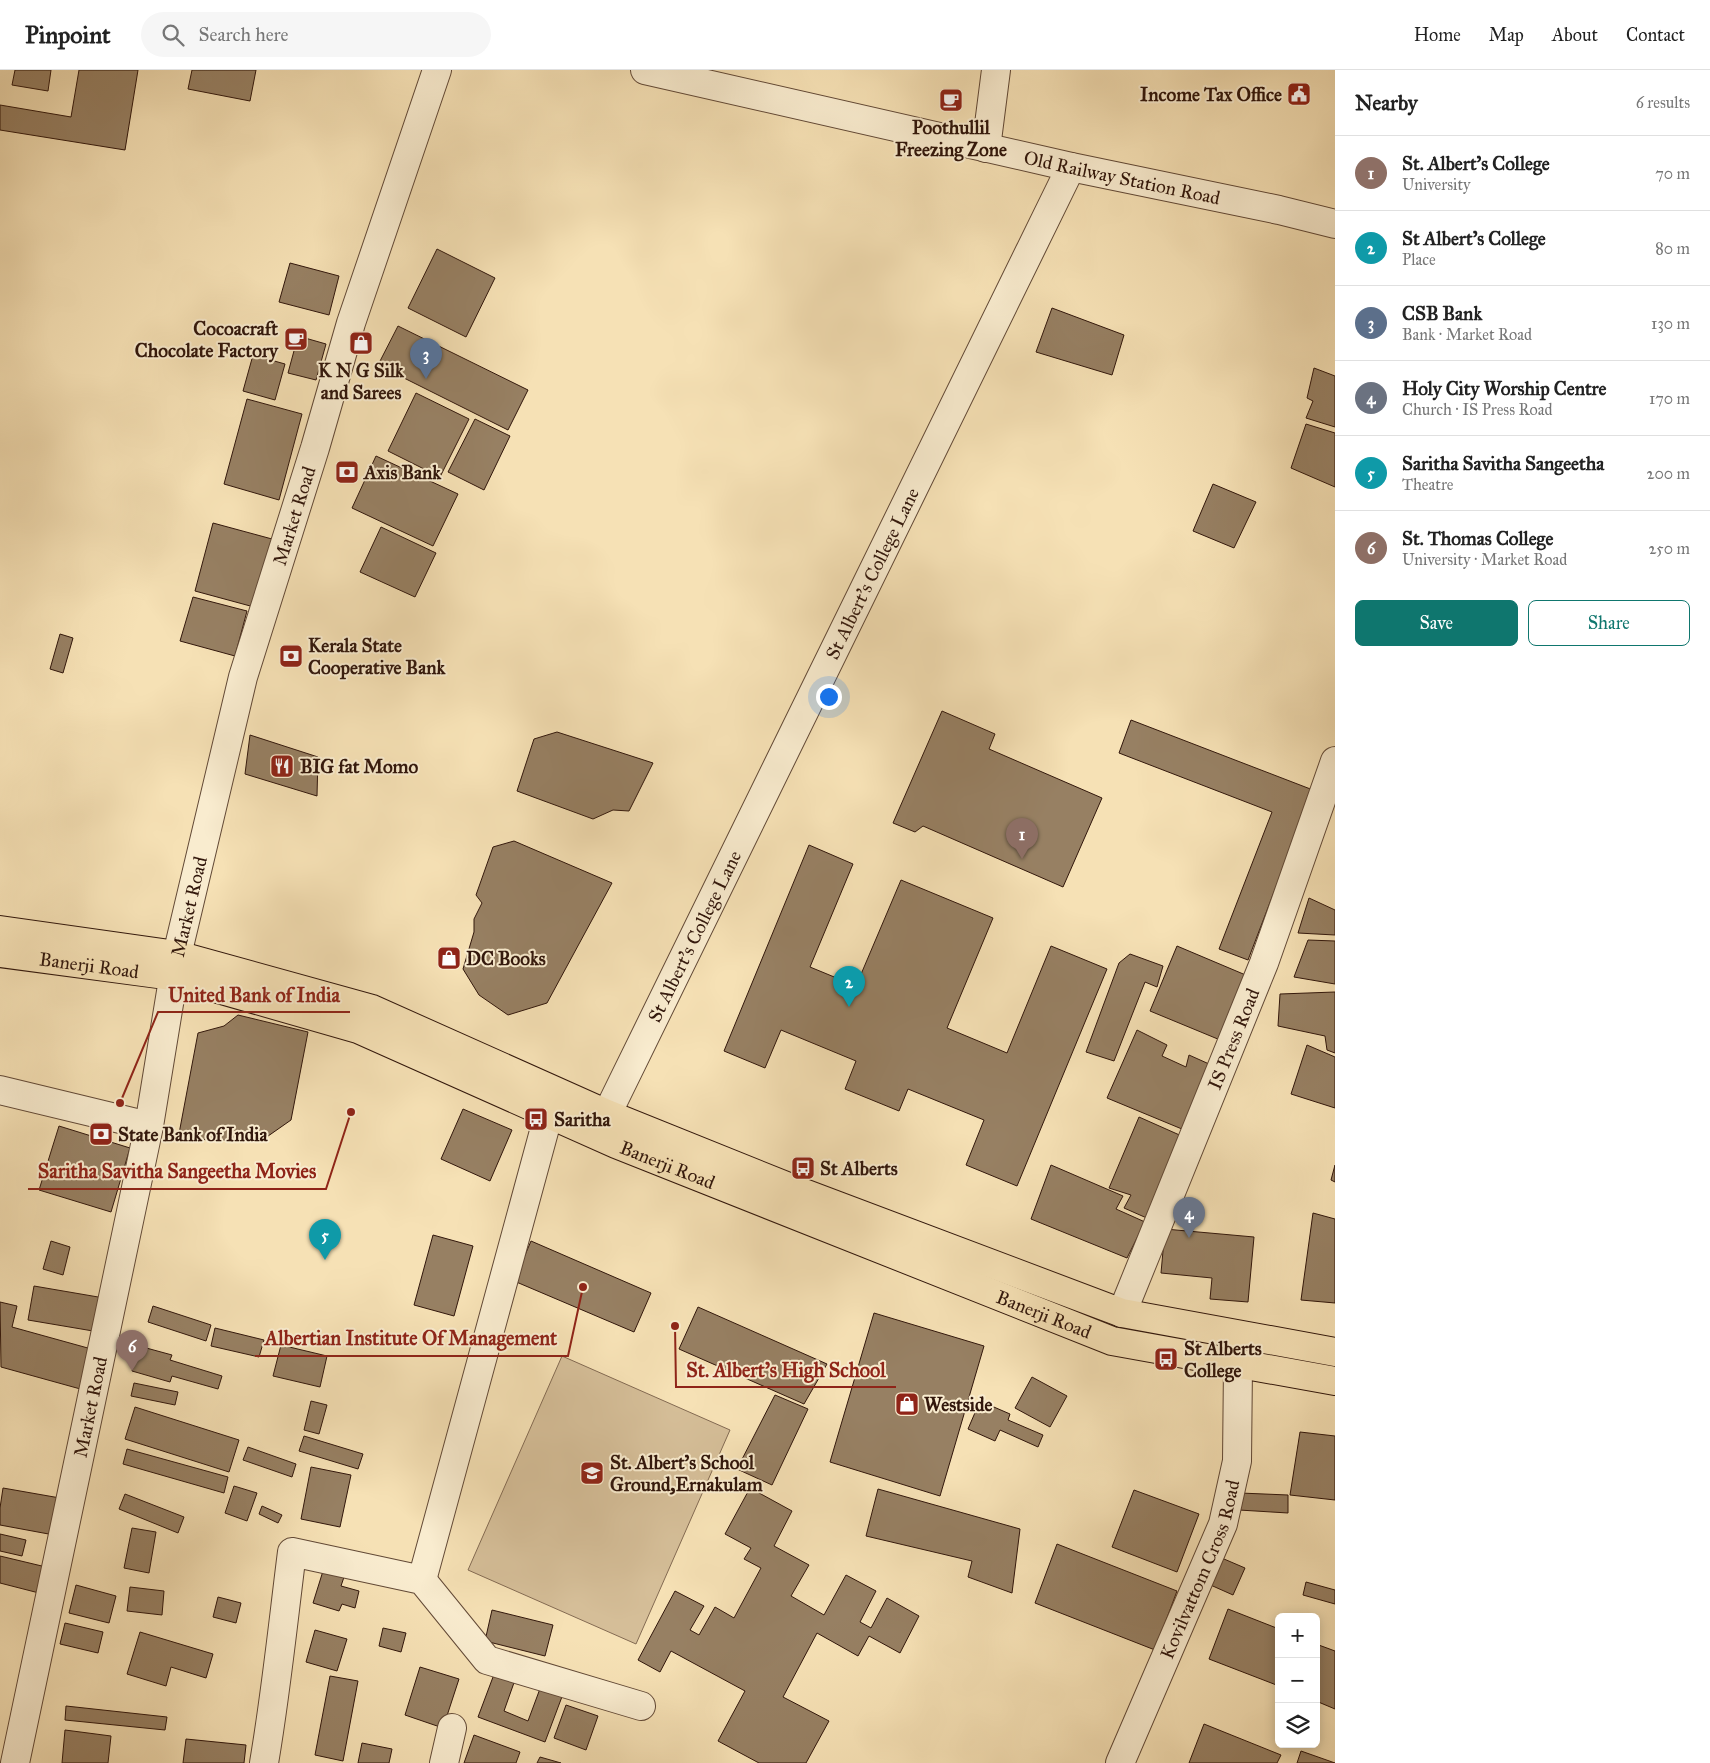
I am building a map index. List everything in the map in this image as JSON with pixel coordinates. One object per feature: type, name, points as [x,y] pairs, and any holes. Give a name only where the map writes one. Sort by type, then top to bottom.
[{"type":"main road","name":"Banerji Road","points":[[0,930],[175,965],[372,1009],[607,1114],[801,1192],[1122,1313],[1335,1352]]},
{"type":"main road","name":"Banerji Road","points":[[0,953],[175,965],[358,1029],[616,1144],[1112,1341],[1335,1381]]},
{"type":"street","name":"Market Road","points":[[15,1763],[149,1126],[175,965],[243,678],[315,448],[351,323],[436,70]]},
{"type":"street","name":"Old Railway Station Road","points":[[645,70],[1071,167],[1279,210],[1335,224]]},
{"type":"street","points":[[986,148],[996,70]]},
{"type":"street","name":"St Albert's College Lane","points":[[607,1114],[1071,167]]},
{"type":"street","name":"IS Press Road","points":[[1122,1313],[1264,963],[1335,761]]},
{"type":"street","points":[[0,1090],[149,1126]]},
{"type":"street","points":[[422,1580],[548,1113]]},
{"type":"street","name":"Kovilvattom Cross Road","points":[[1120,1763],[1223,1524],[1237,1461],[1238,1365]]},
{"type":"street","points":[[264,1763],[274,1704],[292,1552],[422,1580],[488,1660],[641,1706]]},
{"type":"street","points":[[444,1763],[452,1728]]},
{"type":"shaded area","points":[[562,1356],[730,1430],[636,1644],[468,1570]]},
{"type":"building","points":[[15,70],[51,70],[48,91],[12,85]]},
{"type":"building","points":[[79,70],[138,70],[125,150],[0,130],[0,105],[71,117]]},
{"type":"building","points":[[192,70],[256,70],[250,101],[188,89]]},
{"type":"building","points":[[437,249],[495,278],[466,337],[408,308]]},
{"type":"building","points":[[290,263],[339,276],[329,315],[279,302]]},
{"type":"building","points":[[1052,308],[1124,335],[1112,375],[1036,352]]},
{"type":"building","points":[[398,326],[528,390],[508,430],[378,365]]},
{"type":"building","points":[[298,336],[326,344],[316,380],[288,373]]},
{"type":"building","points":[[253,355],[285,364],[275,400],[243,391]]},
{"type":"building","points":[[1314,368],[1335,376],[1335,427],[1306,418],[1313,401],[1307,398]]},
{"type":"building","points":[[416,393],[469,419],[440,477],[388,451]]},
{"type":"building","points":[[247,399],[302,414],[279,500],[224,484]]},
{"type":"building","points":[[475,419],[510,436],[484,490],[448,472]]},
{"type":"building","points":[[1306,424],[1335,433],[1335,487],[1291,468]]},
{"type":"building","points":[[376,456],[458,494],[433,546],[352,508]]},
{"type":"building","points":[[1213,484],[1256,502],[1234,548],[1193,531]]},
{"type":"building","points":[[213,523],[272,539],[254,607],[195,591]]},
{"type":"building","points":[[381,527],[436,553],[415,597],[360,572]]},
{"type":"building","points":[[193,597],[247,611],[235,656],[180,641]]},
{"type":"building","points":[[60,634],[73,638],[63,673],[50,669]]},
{"type":"building","points":[[942,711],[995,734],[989,749],[1102,798],[1063,887],[923,826],[915,832],[893,823]]},
{"type":"building","points":[[1131,720],[1313,790],[1248,960],[1219,949],[1272,812],[1119,753]]},
{"type":"building","points":[[557,732],[653,763],[629,811],[613,810],[593,819],[517,791],[534,739]]},
{"type":"building","name":"BIG fat Momo","points":[[250,735],[318,757],[317,796],[245,774]]},
{"type":"building","points":[[514,841],[612,883],[547,1003],[508,1015],[479,995],[463,969],[474,932],[474,919],[482,903],[476,895],[493,847]]},
{"type":"building","points":[[809,845],[853,864],[810,967],[856,986],[901,880],[993,918],[947,1028],[1007,1053],[1051,946],[1107,969],[1017,1186],[966,1165],[984,1120],[908,1089],[899,1111],[845,1089],[856,1061],[781,1030],[765,1068],[724,1051]]},
{"type":"building","points":[[1309,898],[1335,910],[1335,935],[1298,933]]},
{"type":"building","points":[[1308,940],[1335,941],[1335,984],[1294,977]]},
{"type":"building","points":[[1177,946],[1248,976],[1225,1042],[1150,1011]]},
{"type":"building","points":[[1130,954],[1163,966],[1157,987],[1145,982],[1114,1061],[1086,1052],[1119,963]]},
{"type":"building","points":[[1335,992],[1335,1053],[1327,1050],[1325,1036],[1278,1026],[1280,994]]},
{"type":"building","points":[[238,1015],[308,1032],[291,1120],[261,1141],[178,1139],[198,1033],[224,1026]]},
{"type":"building","points":[[1137,1030],[1167,1045],[1162,1056],[1186,1067],[1189,1055],[1218,1068],[1194,1134],[1107,1098]]},
{"type":"building","points":[[1307,1045],[1335,1057],[1335,1108],[1291,1094]]},
{"type":"building","points":[[463,1109],[512,1130],[490,1181],[441,1159]]},
{"type":"building","points":[[1139,1117],[1184,1137],[1149,1219],[1124,1208],[1131,1195],[1109,1188]]},
{"type":"building","points":[[59,1126],[130,1148],[111,1212],[39,1190]]},
{"type":"building","points":[[1051,1165],[1123,1196],[1116,1209],[1145,1222],[1127,1258],[1031,1219]]},
{"type":"building","points":[[1335,1165],[1335,1182],[1331,1180]]},
{"type":"building","points":[[1313,1213],[1335,1219],[1335,1303],[1301,1300]]},
{"type":"building","points":[[1165,1229],[1254,1237],[1248,1302],[1210,1299],[1212,1278],[1161,1273]]},
{"type":"building","points":[[433,1235],[473,1246],[454,1316],[414,1305]]},
{"type":"building","points":[[51,1241],[70,1247],[63,1275],[43,1269]]},
{"type":"building","points":[[531,1241],[651,1293],[634,1332],[514,1281]]},
{"type":"building","points":[[34,1286],[104,1298],[99,1332],[28,1320]]},
{"type":"building","points":[[0,1302],[17,1306],[12,1327],[95,1350],[84,1390],[1,1367]]},
{"type":"building","points":[[153,1306],[211,1325],[206,1341],[148,1322]]},
{"type":"building","points":[[698,1307],[827,1364],[804,1404],[679,1349]]},
{"type":"building","name":"Westside","points":[[874,1313],[984,1346],[940,1496],[830,1462]]},
{"type":"building","points":[[215,1328],[264,1340],[259,1357],[211,1346]]},
{"type":"building","points":[[281,1345],[327,1356],[320,1387],[273,1376]]},
{"type":"building","points":[[139,1346],[172,1355],[170,1360],[222,1376],[218,1389],[172,1376],[170,1382],[132,1371]]},
{"type":"building","points":[[1032,1377],[1067,1396],[1050,1427],[1015,1408]]},
{"type":"building","points":[[134,1383],[178,1392],[175,1405],[131,1396]]},
{"type":"building","points":[[775,1395],[808,1409],[772,1485],[737,1469]]},
{"type":"building","points":[[311,1401],[327,1405],[319,1434],[304,1430]]},
{"type":"building","points":[[980,1401],[1010,1414],[1008,1420],[1043,1435],[1038,1447],[1000,1430],[995,1441],[968,1429]]},
{"type":"building","points":[[135,1407],[239,1440],[229,1472],[125,1439]]},
{"type":"building","points":[[1300,1432],[1335,1436],[1335,1500],[1290,1495]]},
{"type":"building","points":[[304,1436],[363,1454],[358,1469],[299,1451]]},
{"type":"building","points":[[248,1447],[296,1464],[292,1477],[243,1460]]},
{"type":"building","points":[[127,1449],[228,1477],[224,1493],[123,1464]]},
{"type":"building","points":[[311,1467],[351,1475],[340,1527],[301,1519]]},
{"type":"building","points":[[234,1486],[257,1493],[247,1521],[225,1513]]},
{"type":"building","points":[[3,1488],[60,1498],[54,1535],[0,1525]]},
{"type":"building","points":[[750,1488],[792,1511],[774,1546],[809,1565],[791,1596],[824,1615],[846,1575],[876,1591],[860,1622],[871,1628],[887,1598],[919,1616],[900,1653],[869,1636],[858,1656],[817,1633],[783,1697],[829,1721],[806,1763],[759,1763],[718,1741],[745,1691],[671,1651],[660,1672],[638,1660],[675,1591],[704,1606],[690,1630],[699,1635],[715,1607],[734,1618],[761,1568],[744,1559],[751,1548],[725,1534]]},
{"type":"building","points":[[878,1489],[1020,1529],[1012,1593],[968,1577],[972,1561],[866,1536]]},
{"type":"building","points":[[1134,1490],[1199,1514],[1177,1572],[1112,1547]]},
{"type":"building","points":[[1240,1493],[1288,1495],[1288,1513],[1239,1510]]},
{"type":"building","points":[[125,1494],[184,1517],[178,1533],[119,1509]]},
{"type":"building","points":[[262,1506],[282,1515],[278,1523],[259,1514]]},
{"type":"building","points":[[132,1528],[156,1532],[149,1573],[124,1568]]},
{"type":"building","points":[[0,1534],[26,1540],[22,1556],[0,1551]]},
{"type":"building","points":[[1057,1544],[1177,1591],[1155,1650],[1035,1603]]},
{"type":"building","points":[[0,1556],[46,1567],[39,1593],[0,1583]]},
{"type":"building","points":[[1217,1556],[1245,1568],[1233,1595],[1206,1583]]},
{"type":"building","points":[[323,1571],[344,1577],[341,1586],[359,1591],[355,1608],[342,1604],[339,1611],[313,1603]]},
{"type":"building","points":[[1306,1582],[1335,1590],[1335,1604],[1303,1595]]},
{"type":"building","points":[[76,1585],[116,1596],[109,1623],[69,1613]]},
{"type":"building","points":[[130,1587],[164,1591],[162,1615],[127,1611]]},
{"type":"building","points":[[218,1597],[241,1603],[236,1623],[213,1617]]},
{"type":"building","points":[[1228,1609],[1275,1627],[1275,1684],[1209,1659]]},
{"type":"building","points":[[492,1610],[553,1625],[545,1656],[485,1641]]},
{"type":"building","points":[[65,1623],[103,1632],[98,1653],[60,1644]]},
{"type":"building","points":[[383,1628],[406,1633],[401,1652],[379,1646]]},
{"type":"building","points":[[315,1630],[347,1639],[337,1671],[306,1662]]},
{"type":"building","points":[[140,1632],[213,1654],[206,1678],[171,1667],[166,1686],[127,1674]]},
{"type":"building","points":[[1320,1645],[1335,1651],[1335,1709],[1320,1703]]},
{"type":"building","points":[[420,1667],[459,1679],[443,1728],[405,1715]]},
{"type":"building","points":[[496,1669],[516,1677],[504,1711],[528,1721],[541,1686],[563,1694],[545,1742],[478,1717]]},
{"type":"building","points":[[330,1676],[358,1681],[343,1761],[315,1755]]},
{"type":"building","points":[[566,1705],[598,1716],[586,1750],[554,1738]]},
{"type":"building","points":[[66,1706],[167,1717],[165,1730],[65,1720]]},
{"type":"building","points":[[1204,1724],[1281,1755],[1277,1763],[1189,1763]]},
{"type":"building","points":[[65,1730],[111,1736],[108,1763],[62,1763]]},
{"type":"building","points":[[474,1735],[520,1752],[516,1763],[464,1763]]},
{"type":"building","points":[[186,1739],[246,1745],[244,1763],[183,1763]]},
{"type":"building","points":[[362,1743],[392,1749],[389,1763],[358,1763]]},
{"type":"building","points":[[1301,1751],[1335,1763],[1297,1763]]},
{"type":"building","points":[[540,1757],[561,1763],[537,1763]]},
{"type":"place","name":"Income Tax Office","points":[[1299,94]]},
{"type":"place","name":"Poothullil Freezing Zone","points":[[951,100]]},
{"type":"place","name":"Cocoacraft Chocolate Factory","points":[[296,339]]},
{"type":"place","name":"K N G Silk and Sarees","points":[[361,343]]},
{"type":"place","name":"CSB Bank","points":[[426,379]]},
{"type":"place","name":"Axis Bank","points":[[347,472]]},
{"type":"place","name":"Kerala State Cooperative Bank","points":[[291,656]]},
{"type":"place","name":"BIG fat Momo","points":[[282,766]]},
{"type":"place","name":"St. Albert's College","points":[[1022,859]]},
{"type":"place","name":"DC Books","points":[[449,958]]},
{"type":"place","name":"St Albert’s College","points":[[849,1007]]},
{"type":"place","name":"United Bank of India","points":[[120,1103]]},
{"type":"place","name":"Saritha Savitha Sangeetha Movies","points":[[351,1112]]},
{"type":"place","name":"Saritha","points":[[536,1119]]},
{"type":"place","name":"State Bank of India","points":[[101,1134]]},
{"type":"place","name":"St Alberts","points":[[803,1168]]},
{"type":"place","name":"Holy City Worship Centre","points":[[1189,1238]]},
{"type":"place","name":"Saritha Savitha Sangeetha","points":[[325,1260]]},
{"type":"place","name":"Albertian Institute Of Management","points":[[583,1287]]},
{"type":"place","name":"St. Albert's High School","points":[[675,1326]]},
{"type":"place","name":"St Alberts College","points":[[1166,1359]]},
{"type":"place","name":"St. Thomas College","points":[[132,1371]]},
{"type":"place","name":"Westside","points":[[907,1404]]},
{"type":"place","name":"St. Albert’s School Ground,Ernakulam","points":[[592,1473]]}]
